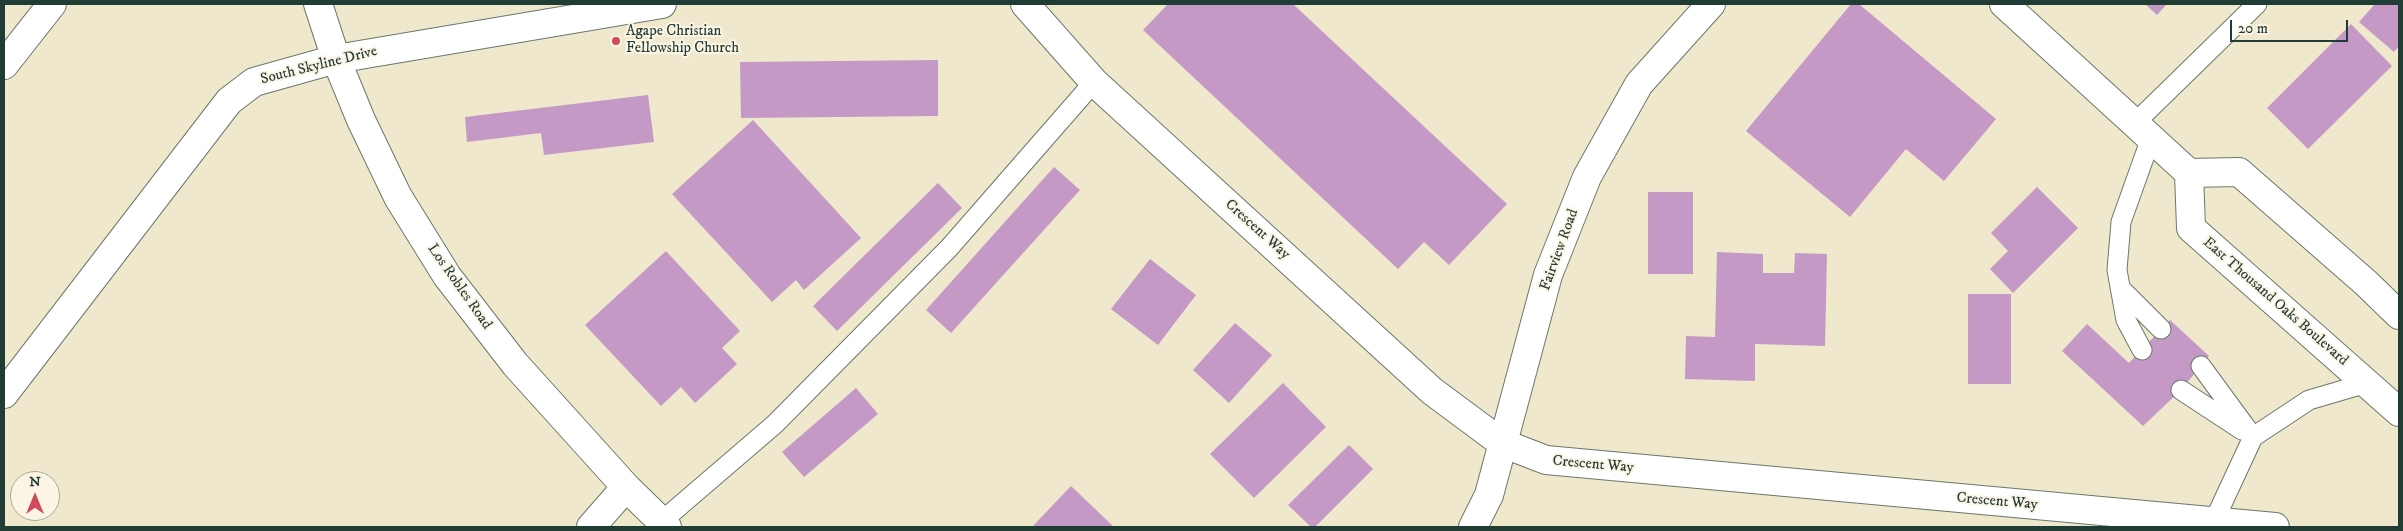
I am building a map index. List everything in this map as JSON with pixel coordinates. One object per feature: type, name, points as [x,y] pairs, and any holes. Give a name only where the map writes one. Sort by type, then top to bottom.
[{"type":"street","points":[[4,65],[52,4]]},
{"type":"street","name":"Los Robles Road","points":[[318,4],[336,59],[361,120],[398,197],[447,276],[514,364],[626,487],[665,524]]},
{"type":"street","name":"South Skyline Drive","points":[[4,394],[228,101],[254,82],[336,59],[662,4]]},
{"type":"street","name":"Crescent Way","points":[[1026,4],[1094,82],[1432,390],[1502,443],[1546,460],[2275,527]]},
{"type":"street","name":"Fairview Road","points":[[1473,527],[1489,495],[1548,274],[1587,177],[1639,84],[1710,4]]},
{"type":"street","points":[[2004,4],[2189,173],[2239,172],[2366,283],[2399,315]]},
{"type":"street","name":"East Thousand Oaks Boulevard","points":[[2189,173],[2191,228],[2399,412]]},
{"type":"street","points":[[591,527],[626,487]]},
{"type":"lane","points":[[2142,350],[2126,320],[2117,270],[2121,222],[2143,131],[2194,68],[2257,4]]},
{"type":"lane","points":[[665,524],[775,424],[942,256],[1094,82]]},
{"type":"lane","points":[[2120,288],[2161,329]]},
{"type":"lane","points":[[2200,366],[2253,438]]},
{"type":"lane","points":[[2214,522],[2253,438],[2309,400],[2367,383]]},
{"type":"lane","points":[[2181,390],[2253,438]]},
{"type":"building","points":[[1168,4],[1293,4],[1507,204],[1449,265],[1424,242],[1398,269],[1143,30]]},
{"type":"building","points":[[1851,4],[1859,4],[1996,119],[1944,181],[1906,149],[1850,217],[1746,131]]},
{"type":"building","points":[[2145,4],[2167,4],[2157,15]]},
{"type":"building","points":[[2375,4],[2399,4],[2399,46],[2394,52],[2359,22]]},
{"type":"building","points":[[2351,24],[2392,66],[2308,149],[2267,108]]},
{"type":"building","points":[[938,60],[938,116],[741,118],[740,62]]},
{"type":"building","points":[[648,95],[654,142],[544,155],[541,133],[467,142],[465,117]]},
{"type":"building","points":[[753,120],[861,238],[804,290],[796,280],[772,302],[672,194]]},
{"type":"building","points":[[1054,167],[1080,190],[951,333],[926,310]]},
{"type":"building","points":[[938,183],[962,208],[837,331],[813,306]]},
{"type":"building","points":[[2037,187],[2078,228],[2013,293],[1990,269],[2008,251],[1991,233]]},
{"type":"building","points":[[1648,192],[1693,192],[1693,274],[1648,274]]},
{"type":"building","points":[[666,251],[740,331],[722,348],[737,364],[695,403],[681,387],[661,406],[585,325]]},
{"type":"building","points":[[1717,252],[1763,254],[1763,273],[1794,273],[1795,253],[1827,254],[1825,346],[1755,344],[1755,381],[1685,379],[1686,336],[1715,337]]},
{"type":"building","points":[[1150,259],[1196,295],[1158,345],[1111,309]]},
{"type":"building","points":[[1968,294],[2011,294],[2011,384],[1968,384]]},
{"type":"building","points":[[2170,320],[2209,356],[2181,390],[2143,426],[2062,351],[2087,324],[2129,363]]},
{"type":"building","points":[[1235,323],[1272,355],[1229,403],[1193,370]]},
{"type":"building","points":[[1283,383],[1326,427],[1254,498],[1210,454]]},
{"type":"building","points":[[856,388],[878,414],[804,477],[782,452]]},
{"type":"building","points":[[1349,445],[1373,469],[1315,527],[1311,527],[1288,505]]},
{"type":"building","points":[[1071,486],[1114,527],[1032,527]]},
{"type":"place","name":"Agape Christian Fellowship Church","points":[[616,41]]}]
